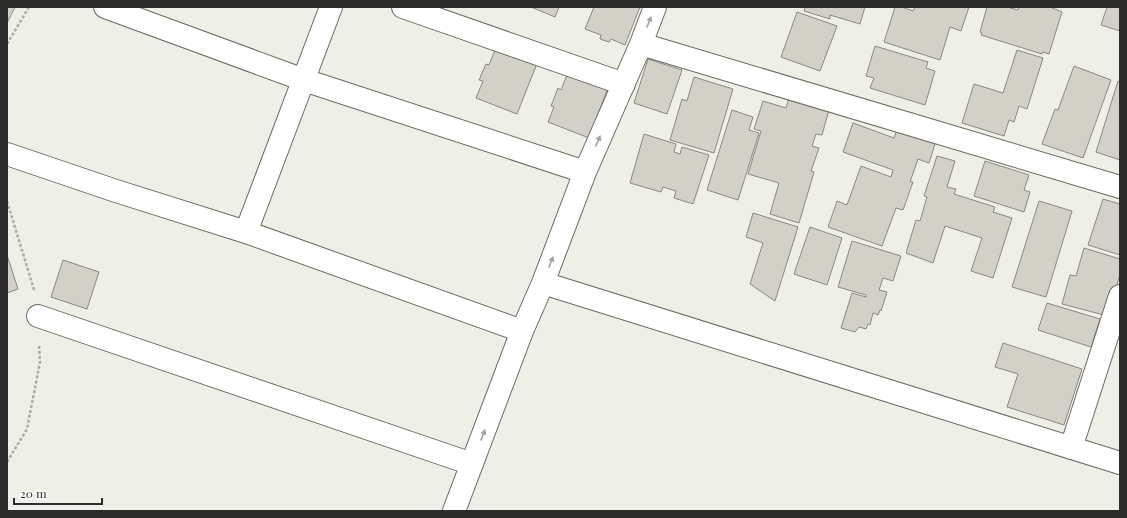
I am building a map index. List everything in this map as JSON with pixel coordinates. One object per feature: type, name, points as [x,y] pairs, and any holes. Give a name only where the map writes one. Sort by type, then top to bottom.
[{"type":"street","points":[[105,7],[304,80],[585,172]]},
{"type":"street","points":[[246,232],[331,7]]},
{"type":"street","points":[[403,7],[624,84]]},
{"type":"street","points":[[454,511],[522,331],[543,283],[585,172],[641,44],[655,7]]},
{"type":"street","points":[[641,44],[1120,187]]},
{"type":"street","points":[[7,154],[116,191],[246,232],[522,331]]},
{"type":"street","points":[[543,283],[1120,463]]},
{"type":"street","points":[[1071,448],[1120,296]]},
{"type":"street","points":[[38,316],[472,464]]},
{"type":"path","points":[[7,44],[29,7]]},
{"type":"building","points":[[7,7],[15,7],[7,23]]},
{"type":"building","points":[[531,7],[559,7],[555,17]]},
{"type":"building","points":[[594,7],[640,7],[625,45],[611,39],[609,42],[600,39],[601,35],[585,29]]},
{"type":"building","points":[[805,7],[865,7],[860,24],[830,15],[830,19],[804,11]]},
{"type":"building","points":[[895,7],[902,7],[913,11],[915,7],[969,7],[961,31],[950,27],[940,60],[884,42]]},
{"type":"building","points":[[987,7],[1007,7],[1018,10],[1019,7],[1050,7],[1062,12],[1049,54],[1043,52],[1042,54],[981,35],[982,33],[980,32]]},
{"type":"building","points":[[1107,7],[1120,7],[1120,31],[1101,25]]},
{"type":"building","points":[[797,12],[837,26],[820,71],[781,57]]},
{"type":"building","points":[[497,45],[538,61],[517,114],[476,98],[483,81],[479,80],[486,64],[489,65]]},
{"type":"building","points":[[875,46],[928,62],[926,68],[935,71],[925,105],[870,88],[874,78],[866,76]]},
{"type":"building","points":[[1017,50],[1043,58],[1027,109],[1019,106],[1014,122],[1009,120],[1004,136],[962,123],[974,84],[1003,93]]},
{"type":"building","points":[[648,59],[682,70],[667,114],[634,103]]},
{"type":"building","points":[[1074,66],[1111,80],[1083,158],[1042,144],[1055,109],[1058,110]]},
{"type":"building","points":[[569,70],[609,85],[589,138],[548,122],[554,107],[551,106],[558,88],[561,90]]},
{"type":"building","points":[[694,77],[733,89],[714,153],[670,140],[682,99],[687,101]]},
{"type":"building","points":[[1118,81],[1120,82],[1120,160],[1096,152]]},
{"type":"building","points":[[789,98],[829,110],[822,135],[816,134],[812,146],[819,148],[811,171],[814,172],[799,223],[770,214],[779,183],[748,174],[761,131],[754,129],[763,101],[786,108]]},
{"type":"building","points":[[732,110],[753,117],[749,130],[759,133],[738,200],[707,190]]},
{"type":"building","points":[[853,123],[894,138],[897,129],[935,144],[929,163],[918,159],[910,182],[913,182],[903,210],[896,208],[882,246],[828,227],[837,201],[847,205],[861,166],[891,177],[893,170],[843,152]]},
{"type":"building","points":[[644,134],[676,144],[674,152],[680,154],[682,147],[709,155],[693,204],[674,198],[676,191],[663,187],[661,192],[630,183]]},
{"type":"building","points":[[937,156],[955,161],[947,187],[956,189],[954,194],[995,207],[993,212],[1012,218],[993,278],[971,271],[982,238],[945,226],[933,263],[906,253],[916,220],[920,221],[927,197],[924,196]]},
{"type":"building","points":[[985,161],[1029,175],[1024,190],[1030,192],[1024,212],[974,196]]},
{"type":"building","points":[[1103,199],[1120,204],[1120,255],[1088,245]]},
{"type":"building","points":[[1039,201],[1072,211],[1046,297],[1012,287]]},
{"type":"building","points":[[753,213],[798,227],[775,301],[750,284],[763,243],[746,237]]},
{"type":"building","points":[[810,227],[842,238],[827,285],[794,274]]},
{"type":"building","points":[[852,241],[901,256],[893,281],[883,278],[879,290],[887,292],[881,311],[880,310],[878,315],[873,313],[870,325],[868,324],[866,329],[859,327],[855,332],[841,328],[852,293],[866,297],[866,295],[838,287]]},
{"type":"building","points":[[1084,248],[1120,259],[1120,274],[1108,316],[1062,304],[1070,275],[1076,276]]},
{"type":"building","points":[[7,255],[18,289],[7,293]]},
{"type":"building","points":[[63,260],[99,272],[87,309],[51,297]]},
{"type":"building","points":[[1047,303],[1100,319],[1091,347],[1038,330]]},
{"type":"building","points":[[1003,343],[1082,369],[1064,425],[1007,407],[1018,374],[995,367]]}]
